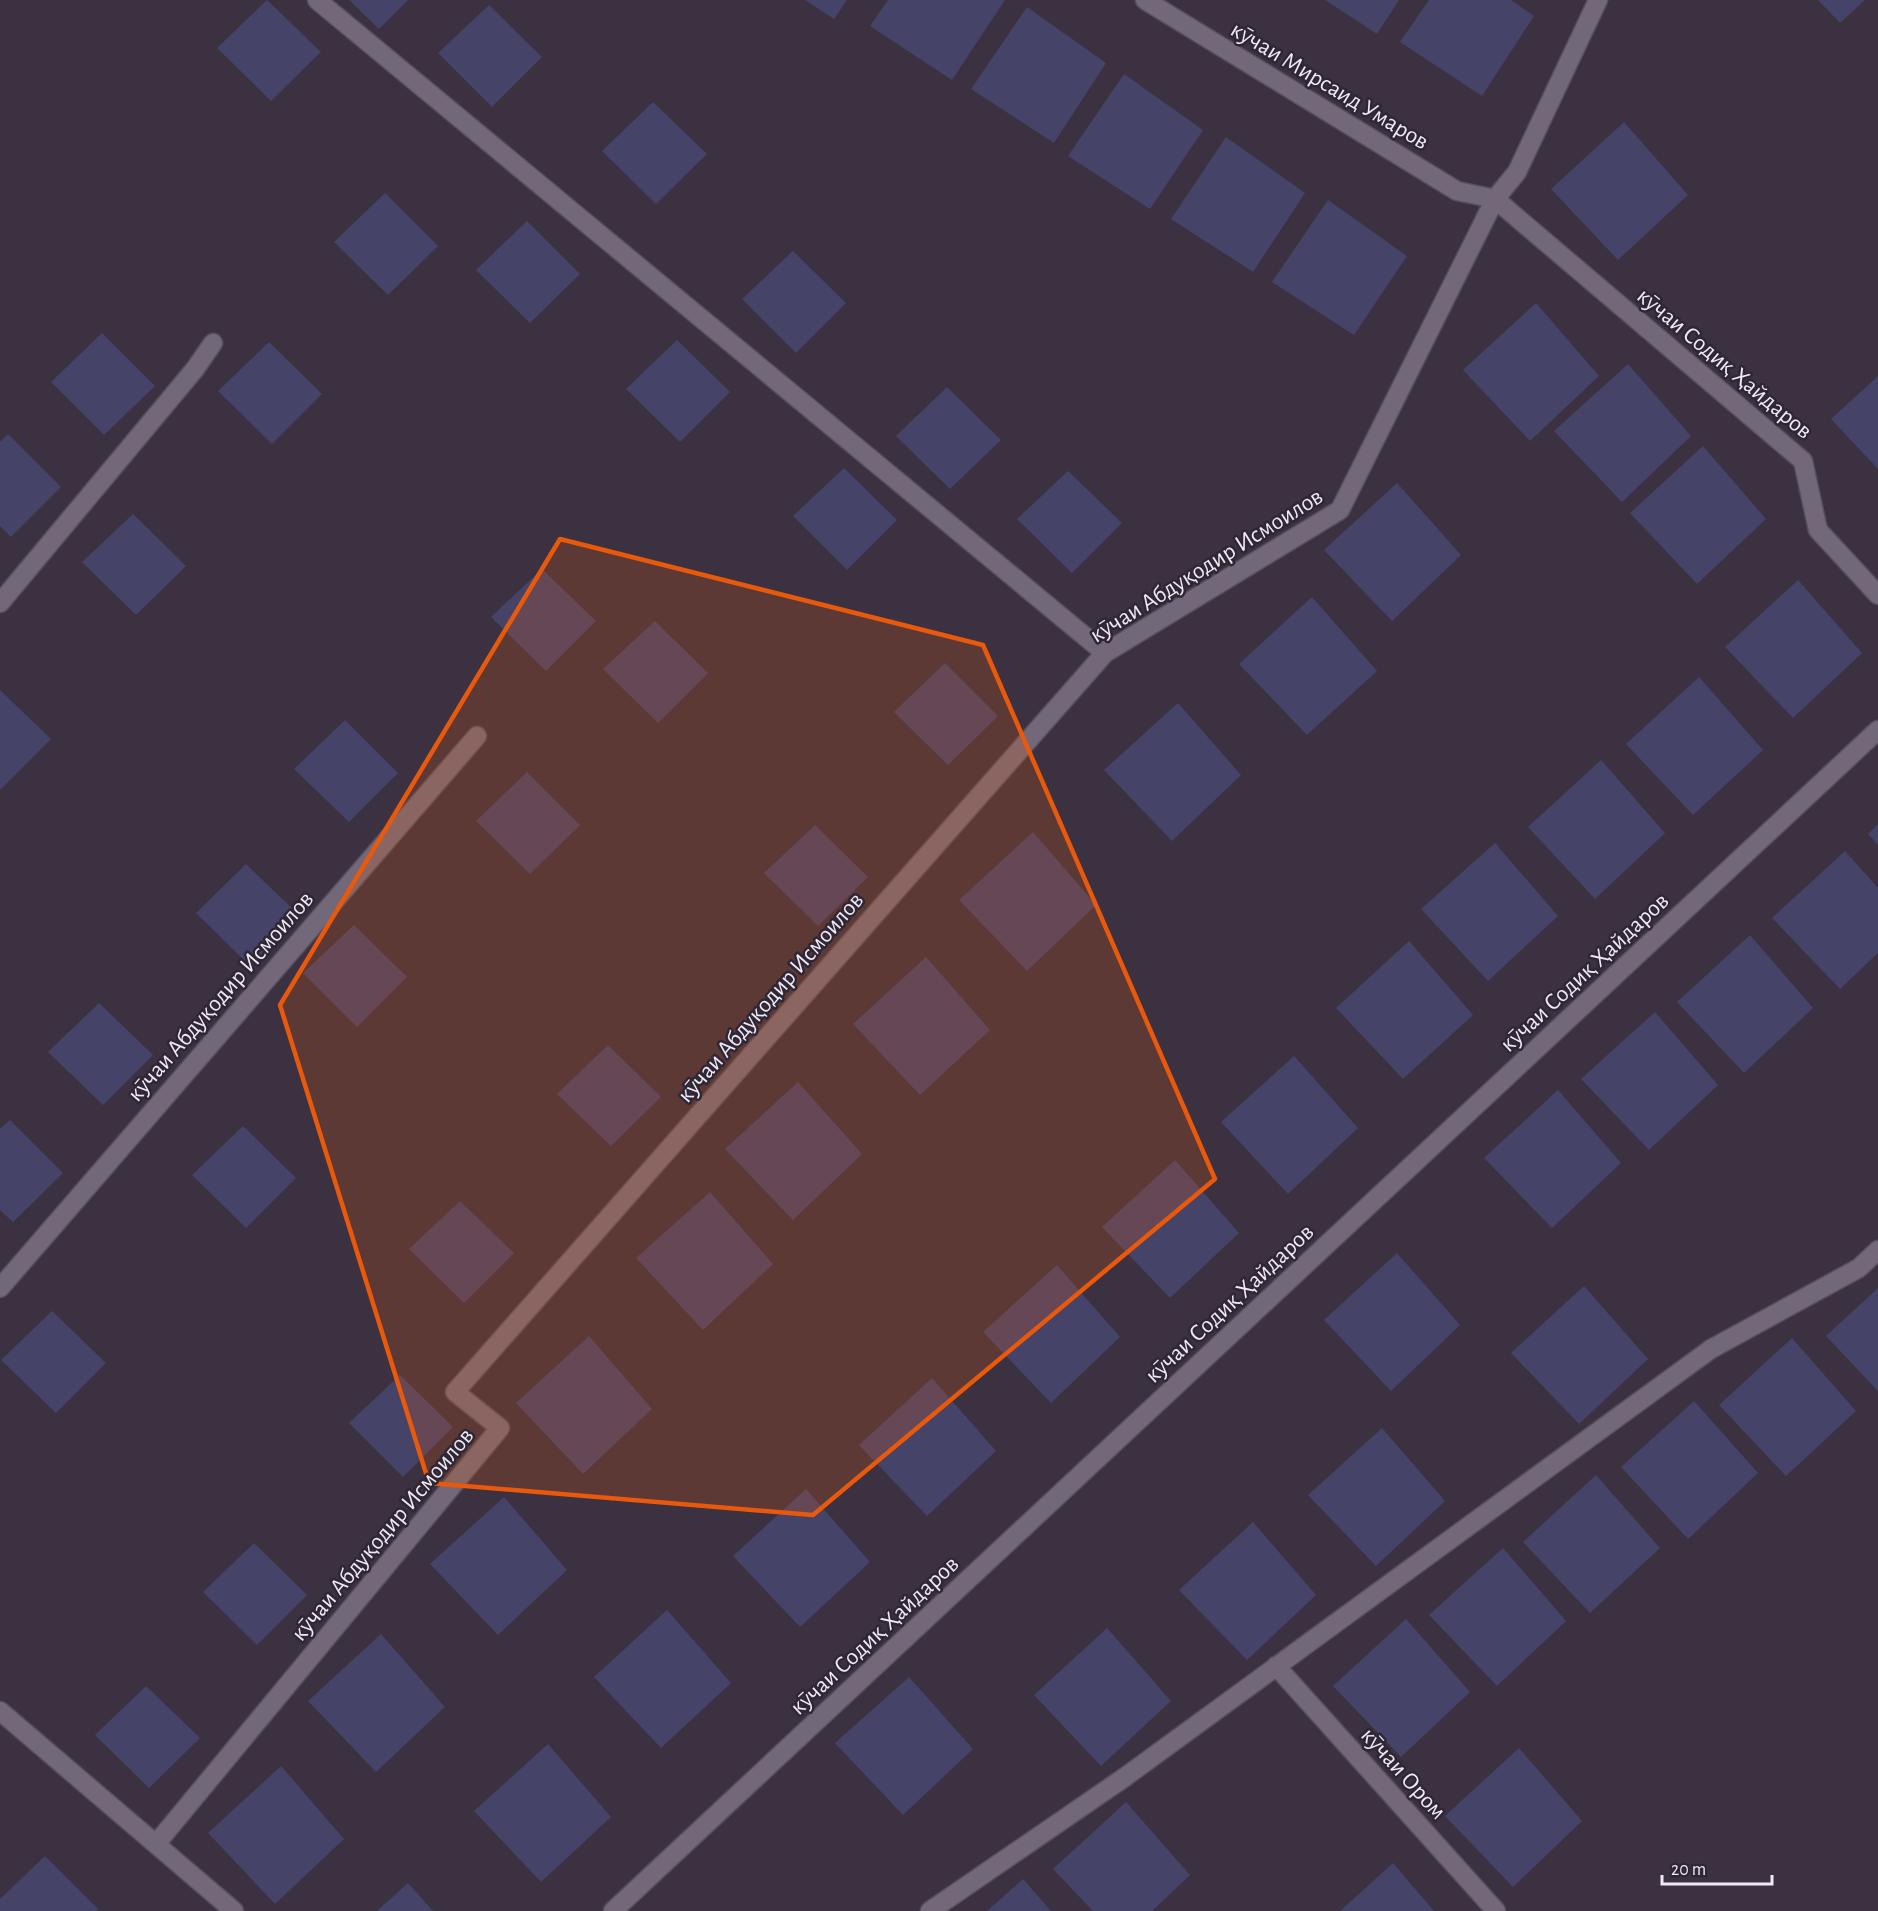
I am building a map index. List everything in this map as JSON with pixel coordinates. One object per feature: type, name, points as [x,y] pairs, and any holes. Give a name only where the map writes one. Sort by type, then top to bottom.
[{"type":"street","points":[[316,0],[1105,653]]},
{"type":"street","name":"кӯчаи Мирсаид Умаров","points":[[1145,0],[1457,191],[1495,199]]},
{"type":"street","name":"кӯчаи Абдуқодир Исмоилов","points":[[156,1844],[500,1428],[455,1392],[1105,653],[1340,510],[1495,199],[1517,172],[1598,0]]},
{"type":"street","name":"кӯчаи Содиқ Ҳайдаров","points":[[1495,199],[1803,461],[1818,530],[1878,595]]},
{"type":"street","points":[[0,603],[195,369],[213,343]]},
{"type":"street","name":"кӯчаи Содиқ Ҳайдаров","points":[[613,1911],[1878,730]]},
{"type":"street","name":"кӯчаи Абдуқодир Исмоилов","points":[[0,1288],[477,735]]},
{"type":"street","points":[[930,1911],[1125,1777],[1711,1349],[1859,1268],[1878,1250]]},
{"type":"street","name":"кӯчаи Ором","points":[[1276,1666],[1496,1911]]},
{"type":"street","points":[[3,1720],[156,1844],[234,1911]]},
{"type":"highlighted area","points":[[560,539],[983,645],[1215,1179],[813,1515],[429,1483],[280,1005]]},
{"type":"building","points":[[267,0],[321,52],[271,101],[217,48]]},
{"type":"building","points":[[349,0],[408,0],[379,29]]},
{"type":"building","points":[[805,0],[847,0],[834,19]]},
{"type":"building","points":[[888,0],[1005,0],[952,80],[870,26]]},
{"type":"building","points":[[1325,0],[1399,0],[1377,34]]},
{"type":"building","points":[[1429,0],[1511,0],[1534,16],[1482,96],[1400,42]]},
{"type":"building","points":[[1818,0],[1865,0],[1840,23]]},
{"type":"building","points":[[489,5],[542,57],[492,107],[438,53]]},
{"type":"building","points":[[1027,7],[1106,63],[1054,143],[971,89]]},
{"type":"building","points":[[1124,74],[1203,130],[1150,209],[1068,156]]},
{"type":"building","points":[[653,102],[707,154],[656,204],[602,151]]},
{"type":"building","points":[[1624,122],[1688,195],[1618,260],[1551,189]]},
{"type":"building","points":[[1226,137],[1305,193],[1253,272],[1171,219]]},
{"type":"building","points":[[385,193],[438,246],[388,295],[334,242]]},
{"type":"building","points":[[1328,200],[1407,256],[1354,335],[1272,282]]},
{"type":"building","points":[[527,221],[580,274],[530,323],[476,270]]},
{"type":"building","points":[[793,251],[846,303],[796,353],[742,299]]},
{"type":"building","points":[[1536,303],[1599,376],[1530,441],[1463,370]]},
{"type":"building","points":[[102,333],[155,386],[104,435],[51,382]]},
{"type":"building","points":[[677,340],[730,392],[680,442],[626,389]]},
{"type":"building","points":[[269,342],[322,394],[272,444],[218,391]]},
{"type":"building","points":[[1628,364],[1691,436],[1622,502],[1554,431]]},
{"type":"building","points":[[1878,376],[1878,469],[1831,419]]},
{"type":"building","points":[[947,387],[1001,440],[950,489],[896,436]]},
{"type":"building","points":[[8,434],[61,487],[11,537],[0,526],[0,442]]},
{"type":"building","points":[[1703,446],[1766,519],[1697,584],[1630,513]]},
{"type":"building","points":[[844,468],[897,520],[847,570],[793,516]]},
{"type":"building","points":[[1068,471],[1122,523],[1072,573],[1017,519]]},
{"type":"building","points":[[1397,483],[1461,555],[1392,621],[1324,550]]},
{"type":"building","points":[[133,514],[186,566],[136,615],[82,562]]},
{"type":"building","points":[[542,569],[596,621],[546,671],[491,617]]},
{"type":"building","points":[[1798,580],[1862,653],[1793,718],[1725,647]]},
{"type":"building","points":[[1312,597],[1377,671],[1307,735],[1239,664]]},
{"type":"building","points":[[655,621],[708,673],[658,723],[603,669]]},
{"type":"building","points":[[945,663],[998,716],[948,765],[894,712]]},
{"type":"building","points":[[1699,677],[1763,750],[1693,815],[1626,744]]},
{"type":"building","points":[[0,690],[51,739],[0,790]]},
{"type":"building","points":[[1178,703],[1241,775],[1172,841],[1104,770]]},
{"type":"building","points":[[345,720],[398,773],[349,822],[294,769]]},
{"type":"building","points":[[1601,760],[1665,833],[1595,899],[1528,827]]},
{"type":"building","points":[[527,772],[580,825],[530,874],[476,821]]},
{"type":"building","points":[[1878,824],[1878,845],[1868,834]]},
{"type":"building","points":[[815,825],[868,877],[818,926],[764,873]]},
{"type":"building","points":[[1033,832],[1096,905],[1027,971],[959,900]]},
{"type":"building","points":[[1495,843],[1558,916],[1488,981],[1421,909]]},
{"type":"building","points":[[1845,851],[1878,888],[1878,953],[1840,989],[1772,918]]},
{"type":"building","points":[[246,864],[300,916],[250,966],[196,913]]},
{"type":"building","points":[[354,925],[407,977],[357,1027],[303,973]]},
{"type":"building","points":[[1750,935],[1813,1008],[1744,1073],[1677,1002]]},
{"type":"building","points":[[1409,941],[1473,1015],[1403,1079],[1336,1008]]},
{"type":"building","points":[[926,957],[990,1030],[920,1095],[853,1024]]},
{"type":"building","points":[[99,1003],[153,1055],[103,1105],[48,1052]]},
{"type":"building","points":[[1655,1012],[1718,1085],[1649,1150],[1581,1079]]},
{"type":"building","points":[[608,1045],[661,1097],[611,1146],[557,1094]]},
{"type":"building","points":[[1294,1056],[1358,1128],[1288,1194],[1221,1122]]},
{"type":"building","points":[[798,1082],[862,1154],[793,1220],[725,1149]]},
{"type":"building","points":[[1558,1090],[1621,1163],[1552,1228],[1484,1158]]},
{"type":"building","points":[[10,1120],[63,1173],[13,1222],[0,1210],[0,1129]]},
{"type":"building","points":[[243,1126],[296,1178],[246,1228],[192,1175]]},
{"type":"building","points":[[1175,1160],[1239,1233],[1170,1298],[1102,1227]]},
{"type":"building","points":[[710,1192],[773,1264],[703,1330],[636,1258]]},
{"type":"building","points":[[460,1201],[514,1253],[464,1303],[409,1249]]},
{"type":"building","points":[[1397,1253],[1460,1325],[1391,1391],[1324,1320]]},
{"type":"building","points":[[1057,1265],[1120,1337],[1051,1403],[983,1332]]},
{"type":"building","points":[[1584,1286],[1648,1359],[1579,1424],[1511,1353]]},
{"type":"building","points":[[1878,1288],[1878,1391],[1826,1336]]},
{"type":"building","points":[[52,1311],[106,1363],[56,1413],[1,1360]]},
{"type":"building","points":[[589,1336],[652,1409],[583,1474],[516,1403]]},
{"type":"building","points":[[1792,1338],[1856,1411],[1786,1476],[1719,1405]]},
{"type":"building","points":[[400,1375],[453,1427],[403,1477],[349,1423]]},
{"type":"building","points":[[932,1378],[996,1451],[927,1516],[859,1445]]},
{"type":"building","points":[[1694,1401],[1758,1473],[1688,1539],[1621,1467]]},
{"type":"building","points":[[1382,1428],[1445,1501],[1376,1566],[1308,1495]]},
{"type":"building","points":[[1596,1475],[1660,1548],[1590,1613],[1523,1542]]},
{"type":"building","points":[[806,1489],[870,1562],[800,1627],[733,1556]]},
{"type":"building","points":[[504,1497],[567,1570],[498,1635],[430,1564]]},
{"type":"building","points":[[1253,1522],[1316,1595],[1247,1660],[1179,1590]]},
{"type":"building","points":[[254,1543],[307,1595],[257,1645],[203,1592]]},
{"type":"building","points":[[1503,1548],[1566,1621],[1497,1686],[1429,1615]]},
{"type":"building","points":[[667,1610],[731,1683],[661,1748],[594,1677]]},
{"type":"building","points":[[1406,1619],[1470,1692],[1401,1757],[1333,1686]]},
{"type":"building","points":[[1107,1628],[1171,1701],[1101,1766],[1034,1695]]},
{"type":"building","points":[[381,1634],[445,1707],[376,1772],[308,1701]]},
{"type":"building","points":[[909,1677],[973,1749],[903,1815],[835,1743]]},
{"type":"building","points":[[146,1686],[200,1738],[149,1788],[95,1735]]},
{"type":"building","points":[[548,1744],[611,1817],[541,1882],[474,1811]]},
{"type":"building","points":[[1519,1748],[1582,1821],[1513,1887],[1445,1816]]},
{"type":"building","points":[[281,1766],[344,1839],[275,1904],[208,1833]]},
{"type":"building","points":[[1126,1802],[1190,1875],[1152,1911],[1093,1911],[1053,1869]]},
{"type":"building","points":[[45,1856],[98,1909],[96,1911],[0,1911],[0,1899]]},
{"type":"building","points":[[1393,1863],[1434,1911],[1340,1911]]},
{"type":"building","points":[[1023,1879],[1051,1911],[987,1911]]},
{"type":"building","points":[[408,1883],[433,1911],[377,1911]]}]
